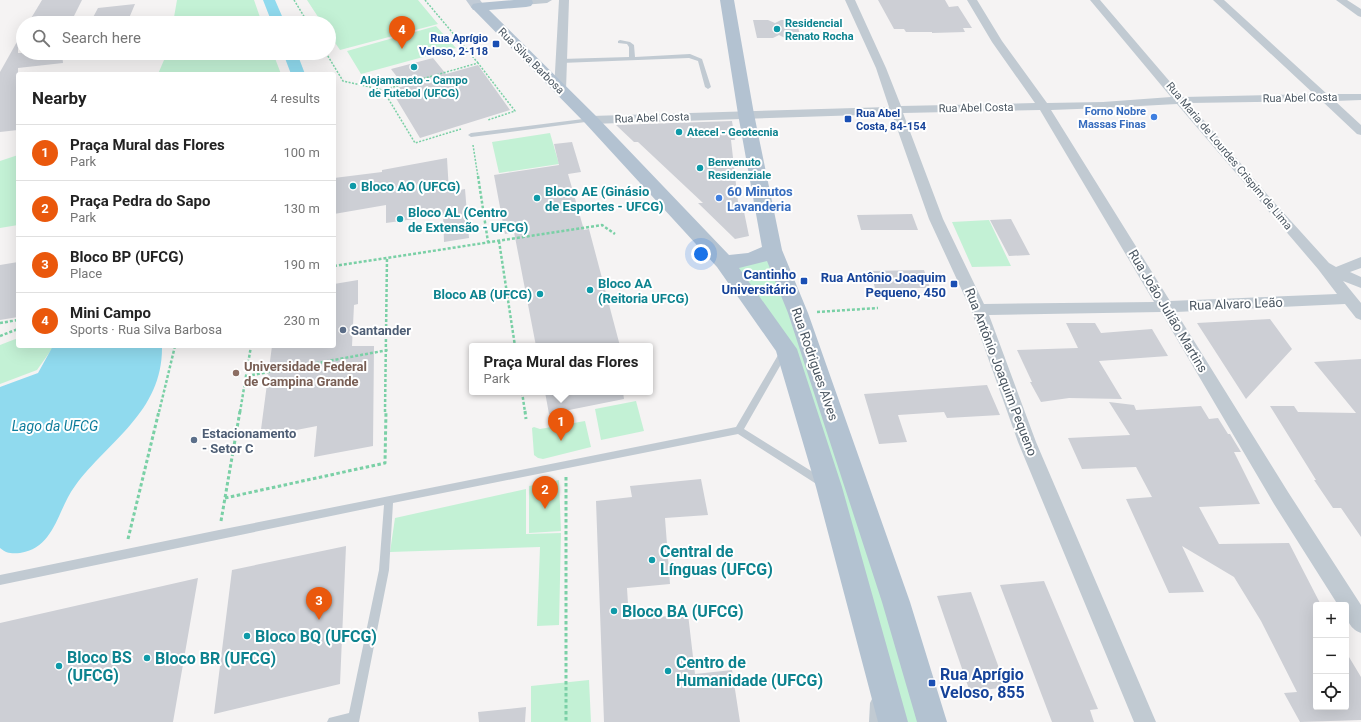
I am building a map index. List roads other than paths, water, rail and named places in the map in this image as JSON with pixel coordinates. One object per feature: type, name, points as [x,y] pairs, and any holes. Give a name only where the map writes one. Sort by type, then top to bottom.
[{"type":"main road","name":"Rua Rodrigues Alves","points":[[727,0],[746,114],[772,250],[798,313],[896,602],[932,722]]},
{"type":"main road","points":[[476,4],[526,2]]},
{"type":"main road","name":"Rua Silva Barbosa","points":[[476,4],[591,120],[724,262]]},
{"type":"main road","points":[[724,262],[745,262],[760,257],[772,250]]},
{"type":"main road","name":"Rua Rodrigues Alves","points":[[724,262],[786,350],[829,486],[893,722]]},
{"type":"street","points":[[526,2],[547,0]]},
{"type":"street","points":[[560,90],[564,0]]},
{"type":"street","name":"Rua Antônio Joaquim Pequeno","points":[[850,0],[881,68],[936,219],[980,310],[1026,442],[1144,722]]},
{"type":"street","name":"Rua João Julião Martins","points":[[972,0],[997,42],[1043,106],[1280,498],[1361,624]]},
{"type":"street","name":"Rua Maria de Lourdes Crispim de Lima","points":[[1095,0],[1323,266],[1361,314]]},
{"type":"street","points":[[1218,0],[1361,131]]},
{"type":"street","points":[[1341,0],[1361,14]]},
{"type":"street","name":"Rua Abel Costa","points":[[591,120],[746,114],[896,111],[1181,100],[1361,97]]},
{"type":"street","points":[[1337,272],[1361,262]]},
{"type":"street","points":[[1323,266],[1361,283]]},
{"type":"street","name":"Rua Alvaro Leão","points":[[980,310],[1165,307],[1348,299]]},
{"type":"lane","points":[[620,42],[628,42],[632,46],[632,57]]},
{"type":"lane","points":[[561,61],[632,57],[690,56],[700,60],[708,87]]},
{"type":"lane","points":[[471,135],[591,120]]},
{"type":"lane","points":[[739,430],[786,350]]},
{"type":"lane","points":[[0,580],[219,534],[739,430],[829,486]]},
{"type":"lane","points":[[333,722],[353,720],[384,570],[389,500]]},
{"type":"lane","points":[[875,722],[879,674]]},
{"type":"water","points":[[263,0],[275,0],[282,16],[269,16]]},
{"type":"water","points":[[286,60],[300,60],[304,72],[290,72]]},
{"type":"water","name":"Lago da UFCG","points":[[52,348],[162,348],[160,369],[154,389],[132,424],[75,486],[54,527],[41,544],[32,550],[20,553],[9,553],[0,548],[0,387],[38,373]]},
{"type":"place","name":"Residencial Renato Rocha","points":[[777,29]]},
{"type":"place","name":"Rua Aprígio Veloso, 2-118","points":[[496,44]]},
{"type":"place","name":"Mini Campo","points":[[402,49]]},
{"type":"place","name":"Alojamaneto - Campo de Futebol (UFCG)","points":[[414,67]]},
{"type":"place","name":"Forno Nobre Massas Finas","points":[[1154,117]]},
{"type":"place","name":"Rua Abel Costa, 84-154","points":[[848,119]]},
{"type":"place","name":"Atecel - Geotecnia","points":[[679,132]]},
{"type":"place","name":"Benvenuto Residenziale","points":[[700,168]]},
{"type":"place","name":"Bloco AO (UFCG)","points":[[353,186]]},
{"type":"place","name":"Bloco AE (Ginásio de Esportes - UFCG)","points":[[537,198]]},
{"type":"place","name":"60 Minutos Lavanderia","points":[[719,198]]},
{"type":"place","name":"Bloco AL (Centro de Extensão - UFCG)","points":[[400,219]]},
{"type":"place","name":"Cantinho Universitário","points":[[804,281]]},
{"type":"place","name":"Rua Antônio Joaquim Pequeno, 450","points":[[954,284]]},
{"type":"place","name":"Bloco AA (Reitoria UFCG)","points":[[590,290]]},
{"type":"place","name":"Bloco AB (UFCG)","points":[[540,294]]},
{"type":"place","name":"Santander","points":[[343,330]]},
{"type":"place","name":"Universidade Federal de Campina Grande","points":[[236,373]]},
{"type":"place","name":"Estacionamento - Setor C","points":[[194,440]]},
{"type":"place","name":"Praça Mural das Flores","points":[[561,441]]},
{"type":"place","name":"Praça Pedra do Sapo","points":[[545,509]]},
{"type":"place","name":"Central de Línguas (UFCG)","points":[[652,560]]},
{"type":"place","name":"Bloco BA (UFCG)","points":[[614,611]]},
{"type":"place","name":"Bloco BP (UFCG)","points":[[319,620]]},
{"type":"place","name":"Bloco BQ (UFCG)","points":[[247,636]]},
{"type":"place","name":"Bloco BR (UFCG)","points":[[147,658]]},
{"type":"place","name":"Bloco BS (UFCG)","points":[[59,666]]},
{"type":"place","name":"Centro de Humanidade (UFCG)","points":[[668,671]]},
{"type":"place","name":"Rua Aprígio Veloso, 855","points":[[932,683]]}]
